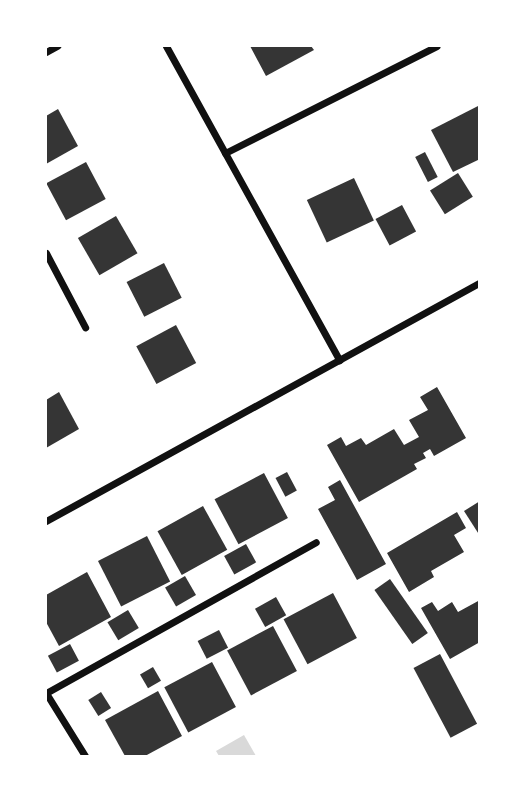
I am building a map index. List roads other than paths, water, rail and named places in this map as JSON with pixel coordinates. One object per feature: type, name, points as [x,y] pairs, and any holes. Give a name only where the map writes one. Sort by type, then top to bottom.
[{"type":"street","points":[[46,52],[57,46]]},
{"type":"street","points":[[166,46],[339,360]]},
{"type":"street","points":[[225,153],[437,46]]},
{"type":"street","points":[[46,253],[85,327]]},
{"type":"street","points":[[46,521],[480,282]]},
{"type":"street","points":[[85,757],[46,692],[316,542]]}]
